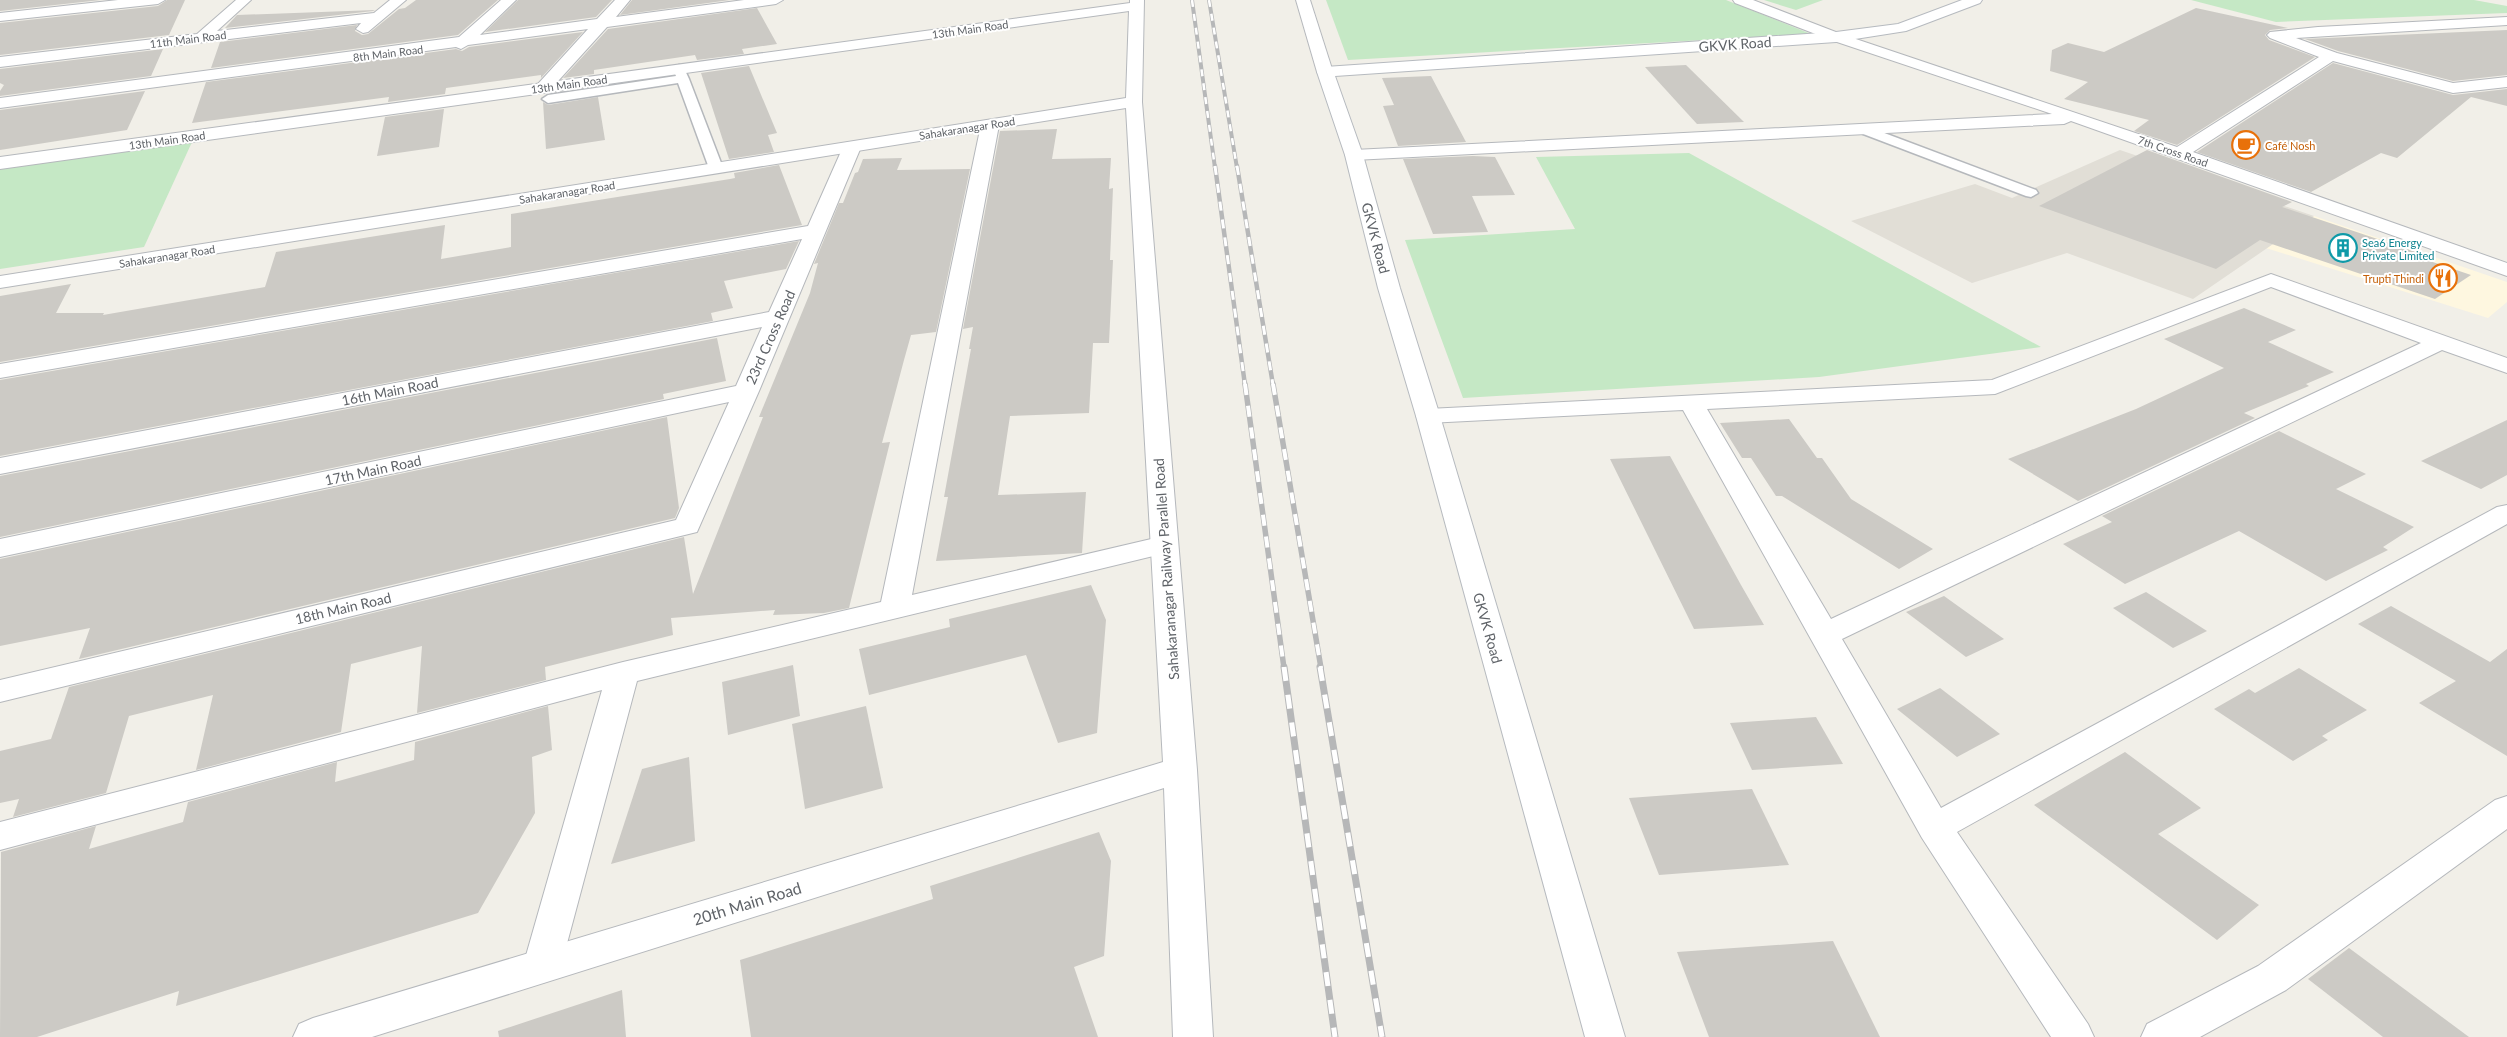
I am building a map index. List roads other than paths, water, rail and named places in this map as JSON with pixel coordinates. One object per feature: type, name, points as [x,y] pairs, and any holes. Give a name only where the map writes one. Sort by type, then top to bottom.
[{"type":"street","points":[[0,17],[158,0]]},
{"type":"street","points":[[202,37],[244,0]]},
{"type":"street","points":[[328,61],[376,17],[399,0]]},
{"type":"street","points":[[461,44],[509,0]]},
{"type":"street","points":[[546,94],[623,0]]},
{"type":"street","name":"8th Main Road","points":[[0,103],[461,44],[776,0]]},
{"type":"street","points":[[1303,0],[1325,72]]},
{"type":"street","name":"7th Cross Road","points":[[1740,0],[1836,37],[2180,153],[2507,270]]},
{"type":"street","name":"GKVK Road","points":[[1605,1037],[1428,416],[1389,288],[1354,155],[1325,72],[1836,37],[1901,28],[1975,0]]},
{"type":"street","name":"13th Main Road","points":[[0,163],[546,94],[1137,3]]},
{"type":"street","name":"Sahakaranagar Railway Parallel Road","points":[[1137,3],[1134,102],[1180,770],[1193,1037]]},
{"type":"street","name":"11th Main Road","points":[[0,62],[376,17]]},
{"type":"street","points":[[2507,21],[2318,31],[2275,36],[2331,56],[2453,88],[2507,82]]},
{"type":"street","points":[[2180,153],[2331,56]]},
{"type":"street","name":"Sahakaranagar Road","points":[[0,282],[1134,102]]},
{"type":"street","points":[[1354,155],[2079,118]]},
{"type":"street","points":[[894,608],[990,124]]},
{"type":"street","name":"23rd Cross Road","points":[[687,526],[852,147]]},
{"type":"street","points":[[0,371],[817,230]]},
{"type":"street","points":[[1428,416],[1996,387],[2271,280],[2507,366]]},
{"type":"street","name":"16th Main Road","points":[[0,466],[779,317]]},
{"type":"street","points":[[1824,635],[2441,342]]},
{"type":"street","name":"17th Main Road","points":[[0,548],[747,391]]},
{"type":"street","points":[[1691,403],[1935,828],[2074,1037]]},
{"type":"street","points":[[1935,828],[2507,513]]},
{"type":"street","name":"18th Main Road","points":[[0,691],[687,526]]},
{"type":"street","points":[[0,836],[623,673],[1164,545]]},
{"type":"street","points":[[542,966],[623,673]]},
{"type":"street","name":"20th Main Road","points":[[314,1037],[1180,770]]},
{"type":"street","points":[[2161,1037],[2272,978],[2507,810]]},
{"type":"lane","points":[[681,74],[716,168]]},
{"type":"lane","points":[[1863,129],[2031,193]]},
{"type":"railway","points":[[1192,0],[1215,168]]},
{"type":"railway","points":[[1209,0],[1237,168]]},
{"type":"railway","points":[[1215,166],[1245,385]]},
{"type":"railway","points":[[1237,166],[1273,385]]},
{"type":"railway","points":[[1245,384],[1284,668]]},
{"type":"railway","points":[[1273,384],[1321,668]]},
{"type":"railway","points":[[1284,667],[1335,1037]]},
{"type":"railway","points":[[1320,667],[1382,1037]]},
{"type":"place","name":"Café Nosh","points":[[2246,145]]},
{"type":"place","name":"Sea6 Energy Private Limited","points":[[2343,248]]},
{"type":"place","name":"Trupti Thindi","points":[[2443,278]]}]
